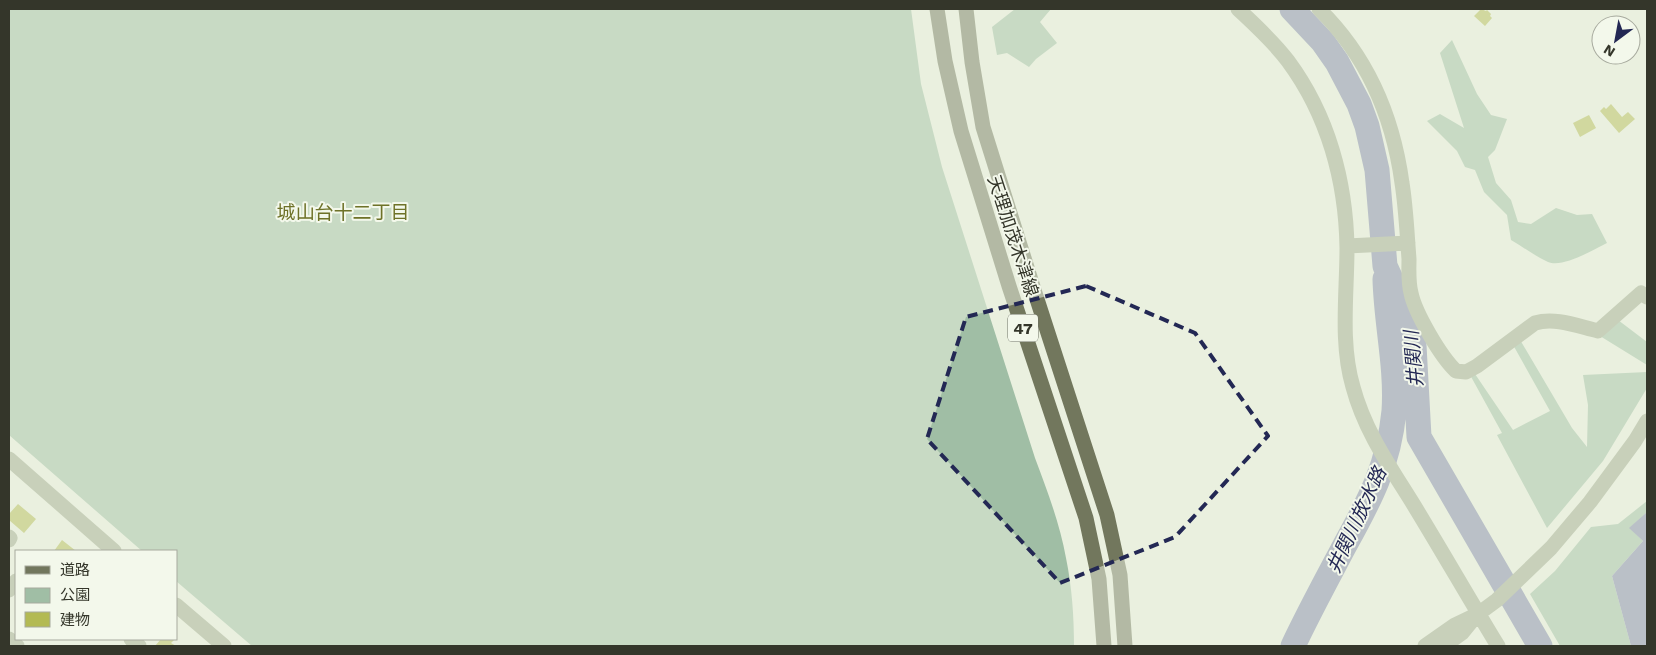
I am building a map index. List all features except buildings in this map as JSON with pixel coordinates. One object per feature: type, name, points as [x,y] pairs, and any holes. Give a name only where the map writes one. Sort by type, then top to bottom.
[{"type":"main road","name":"天理加茂木津線","points":[[937,9],[945,61],[960,131],[1086,518],[1099,579],[1104,646]]},
{"type":"main road","name":"天理加茂木津線","points":[[966,9],[972,62],[984,127],[1107,515],[1120,575],[1125,646]]},
{"type":"street","points":[[1238,9],[1287,59],[1319,113],[1331,146],[1340,176],[1347,246],[1346,336],[1348,370],[1363,418],[1377,448],[1498,646]]},
{"type":"street","points":[[1319,9],[1348,41],[1359,57],[1384,109],[1402,183],[1405,243],[1411,293],[1428,333],[1453,368],[1460,372],[1466,372],[1477,366],[1534,323],[1557,321],[1598,330],[1641,293],[1647,297]]},
{"type":"street","points":[[1347,246],[1405,243]]},
{"type":"street","points":[[1425,646],[1455,624],[1478,614],[1497,600],[1551,548],[1574,523],[1647,422]]},
{"type":"street","points":[[9,459],[113,550]]},
{"type":"street","points":[[178,607],[224,646]]},
{"type":"street","points":[[1444,646],[1462,633],[1478,614]]},
{"type":"street","points":[[9,639],[17,646]]},
{"type":"highlighted area","points":[[1086,286],[1195,333],[1268,436],[1175,537],[1060,583],[927,439],[966,317]]},
{"type":"green space","points":[[9,9],[911,9],[921,84],[942,167],[1060,533],[1071,591],[1074,646],[252,646],[178,583],[178,550],[141,550],[9,435]]},
{"type":"green space","points":[[1015,9],[1051,9],[1040,22],[1057,43],[1036,59],[1029,67],[1007,53],[997,55],[992,27]]},
{"type":"green space","points":[[1452,40],[1477,94],[1491,115],[1507,119],[1495,150],[1488,157],[1496,183],[1511,200],[1518,222],[1531,224],[1556,208],[1577,215],[1592,214],[1607,243],[1578,257],[1562,263],[1554,263],[1543,260],[1511,240],[1507,215],[1484,192],[1475,170],[1465,167],[1457,151],[1427,121],[1440,114],[1464,128],[1440,53]]},
{"type":"green space","points":[[1618,320],[1647,342],[1647,365],[1600,336]]},
{"type":"green space","points":[[1519,338],[1572,428],[1587,447],[1588,405],[1583,375],[1647,372],[1647,388],[1603,461],[1547,528],[1497,435],[1502,433],[1469,373],[1473,371],[1513,430],[1550,411],[1512,343]]},
{"type":"green space","points":[[1647,501],[1647,512],[1630,528],[1643,541],[1612,576],[1631,646],[1560,646],[1530,594],[1555,571],[1591,527],[1618,524]]},
{"type":"water","points":[[1647,512],[1647,646],[1631,646],[1612,576],[1643,541],[1629,528]]},
{"type":"waterway","name":"井関川","points":[[1292,9],[1323,42],[1337,62],[1359,104],[1367,126],[1377,170],[1385,266],[1413,327],[1419,437],[1540,646]]},
{"type":"waterway","name":"井関川放水路","points":[[1293,646],[1370,497],[1388,448],[1395,394],[1385,279]]},
{"type":"district","name":"城山台十二丁目","points":[[343,212]]}]
